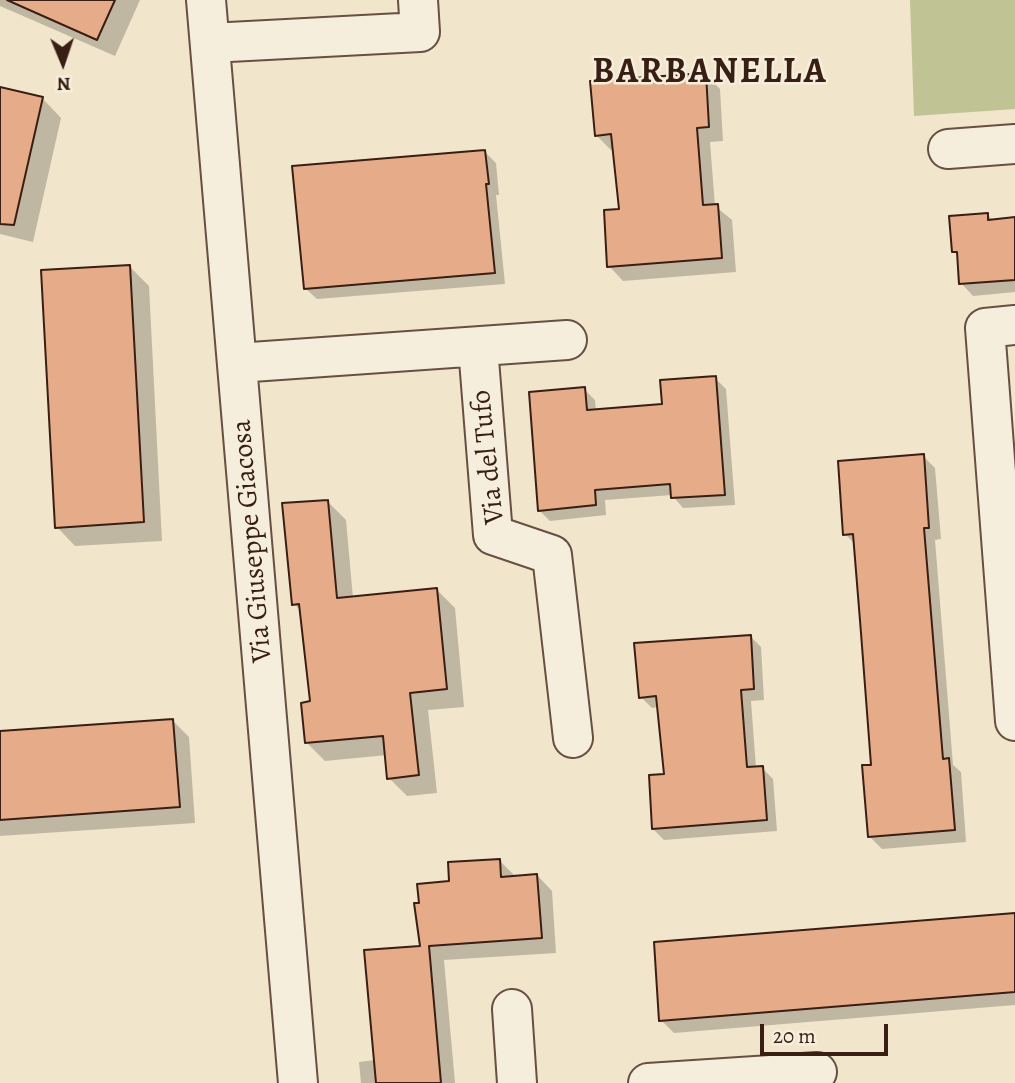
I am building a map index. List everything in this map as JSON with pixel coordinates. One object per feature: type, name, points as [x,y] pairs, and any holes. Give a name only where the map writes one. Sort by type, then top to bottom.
[{"type":"street","name":"Via Giuseppe Giacosa","points":[[206,0],[298,1083]]},
{"type":"street","points":[[210,43],[421,33],[418,0]]},
{"type":"street","points":[[948,149],[1015,144]]},
{"type":"street","points":[[1015,325],[985,328],[1015,722]]},
{"type":"street","points":[[237,363],[567,340]]},
{"type":"street","name":"Via del Tufo","points":[[478,347],[493,535],[552,555],[573,738]]},
{"type":"street","points":[[512,1009],[517,1083]]},
{"type":"street","points":[[648,1083],[817,1072]]},
{"type":"green space","points":[[910,0],[1015,0],[1015,109],[914,116]]},
{"type":"building","points":[[7,0],[115,0],[97,40]]},
{"type":"building","points":[[706,73],[709,127],[697,128],[703,205],[718,204],[722,258],[607,267],[604,210],[619,209],[611,134],[595,136],[590,81]]},
{"type":"building","points":[[0,87],[43,97],[14,225],[0,224]]},
{"type":"building","points":[[485,150],[495,273],[304,289],[292,166]]},
{"type":"building","points":[[988,213],[988,220],[1015,217],[1015,280],[959,284],[957,252],[952,252],[949,216]]},
{"type":"building","points":[[130,265],[144,522],[55,528],[41,270]]},
{"type":"building","points":[[716,376],[725,495],[671,498],[670,484],[595,490],[596,505],[538,511],[529,392],[585,387],[587,410],[662,404],[660,380]]},
{"type":"building","points":[[924,454],[929,528],[924,528],[943,759],[949,758],[955,830],[868,837],[862,765],[871,765],[861,633],[853,534],[843,535],[838,461]]},
{"type":"building","points":[[328,500],[337,598],[437,588],[447,689],[410,693],[419,775],[387,779],[383,736],[305,743],[301,703],[310,701],[299,604],[292,605],[282,503]]},
{"type":"building","points":[[751,635],[754,689],[741,690],[747,767],[763,766],[767,820],[652,829],[649,775],[664,774],[656,696],[639,698],[634,643]]},
{"type":"building","points":[[173,719],[180,807],[0,820],[0,731]]},
{"type":"building","points":[[500,859],[501,877],[537,874],[542,938],[429,946],[441,1083],[376,1083],[364,950],[420,946],[414,903],[419,903],[417,884],[449,881],[448,862]]},
{"type":"building","points":[[1015,913],[1015,992],[659,1021],[654,942]]},
{"type":"district","name":"BARBANELLA","points":[[710,73]]}]
